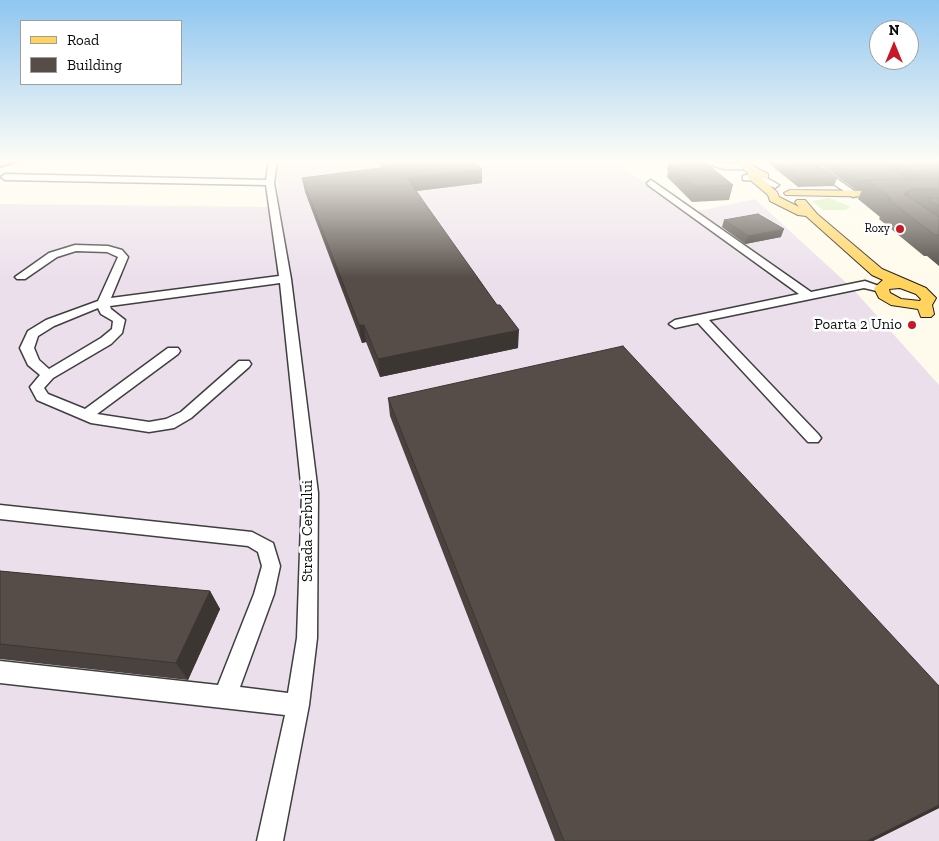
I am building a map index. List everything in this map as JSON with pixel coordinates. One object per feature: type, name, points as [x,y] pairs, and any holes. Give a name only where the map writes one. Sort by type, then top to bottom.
[{"type":"main road","points":[[791,200],[877,272],[889,286],[915,288],[926,295],[929,302],[926,310]]},
{"type":"main road","points":[[807,200],[802,201],[821,225]]},
{"type":"main road","points":[[889,286],[884,295],[889,299],[926,310],[939,326]]},
{"type":"street","name":"Strada Cerbului","points":[[270,841],[298,705],[307,638],[310,494],[273,200]]},
{"type":"street","points":[[675,200],[810,296]]},
{"type":"street","points":[[21,277],[63,250],[75,248],[108,249],[118,252],[123,257],[103,303],[105,311],[119,320],[118,330],[106,340],[48,375],[37,387],[42,397],[96,419],[149,427],[169,424],[186,415],[244,364]]},
{"type":"street","points":[[48,375],[33,362],[27,348],[32,334],[50,323],[103,303],[284,279]]},
{"type":"street","points":[[676,324],[865,284],[889,286]]},
{"type":"street","points":[[701,319],[813,438]]},
{"type":"street","points":[[86,415],[173,351]]},
{"type":"street","points":[[0,512],[252,539],[266,548],[271,566],[264,594],[225,697]]},
{"type":"street","points":[[0,672],[298,705]]},
{"type":"shaded area","points":[[278,200],[670,200],[689,213],[756,200],[852,288],[939,385],[939,841],[0,841],[0,204],[278,207]]},
{"type":"green space","points":[[835,200],[850,208],[845,210],[823,210],[812,201]]},
{"type":"building","points":[[311,200],[423,200],[497,305],[500,305],[519,330],[378,359],[364,325],[359,325]]},
{"type":"building","points":[[890,200],[914,200],[939,217],[939,235],[935,235]]},
{"type":"building","points":[[930,200],[939,200],[939,206]]},
{"type":"building","points":[[758,214],[784,229],[748,236],[724,220]]},
{"type":"building","points":[[623,346],[939,686],[939,805],[867,841],[564,841],[388,398]]},
{"type":"building","points":[[0,571],[210,591],[176,663],[0,644]]},
{"type":"place","name":"Roxy","points":[[900,229]]},
{"type":"place","name":"Poarta 2 Unio","points":[[912,325]]}]
